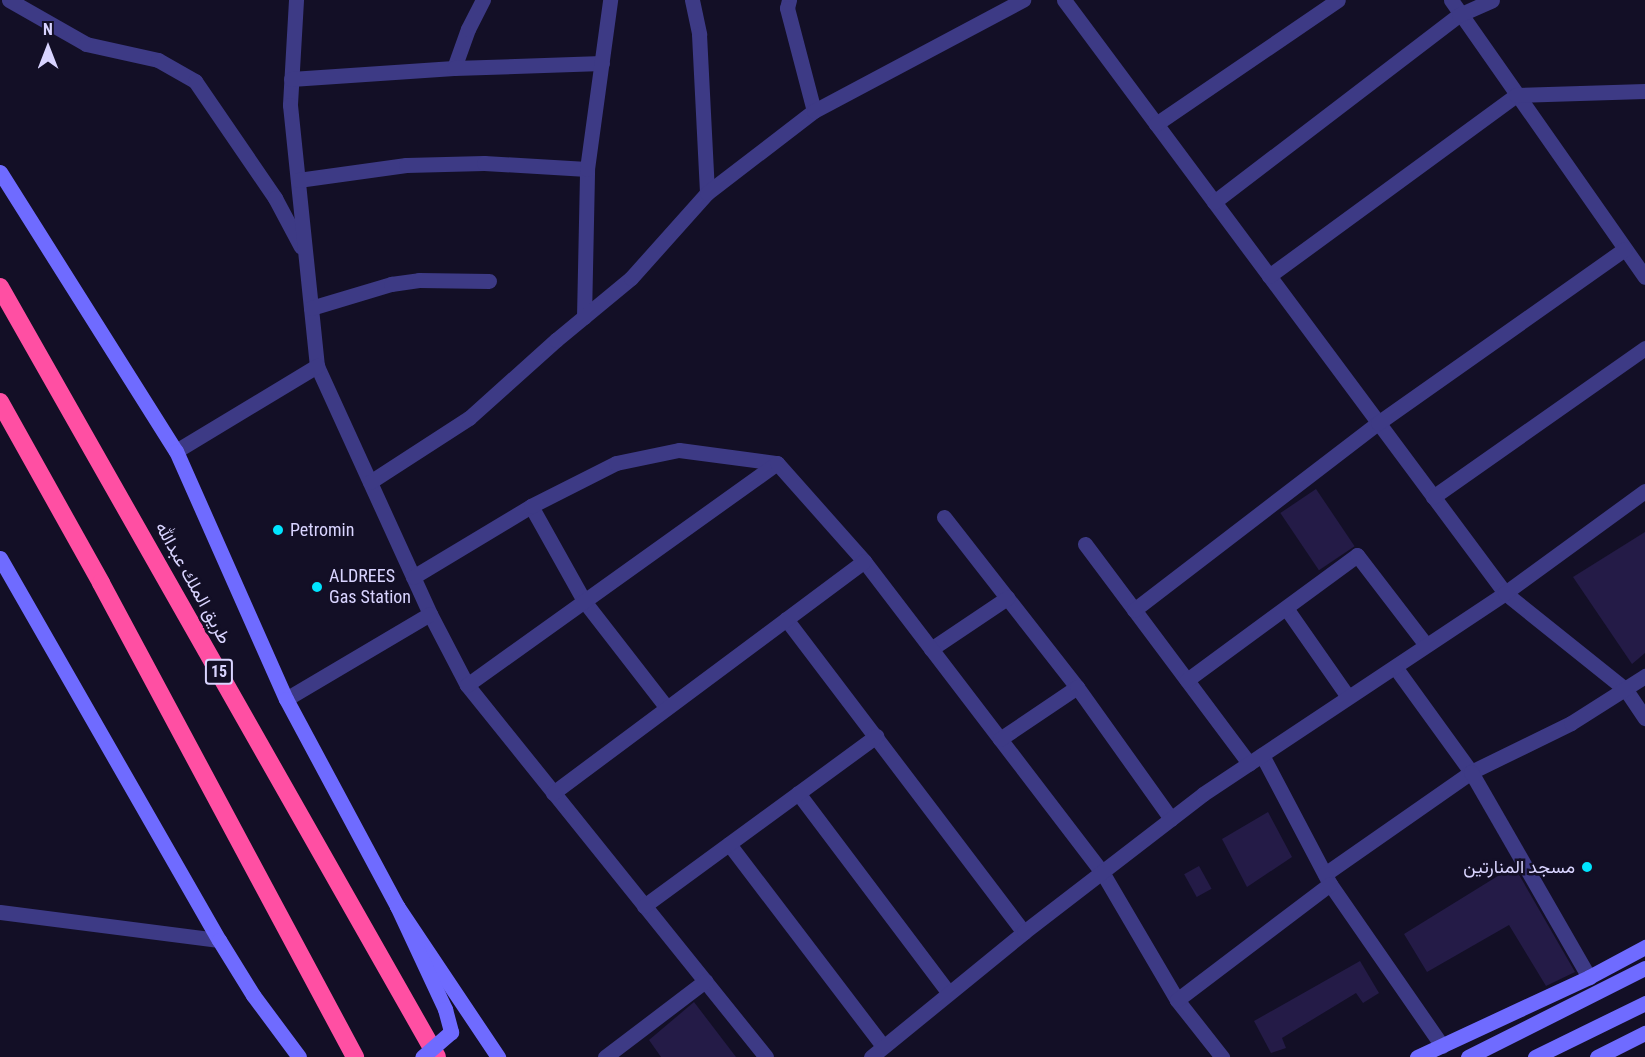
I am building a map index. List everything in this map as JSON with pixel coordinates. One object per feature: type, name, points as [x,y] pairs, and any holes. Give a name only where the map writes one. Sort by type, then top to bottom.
[{"type":"highway","name":"طريق الملك عبدالله","points":[[0,287],[437,1057]]},
{"type":"highway","points":[[0,402],[355,1057]]},
{"type":"main road","points":[[0,172],[176,451],[286,699],[397,906],[445,1009],[451,1032],[422,1057]]},
{"type":"main road","points":[[0,558],[219,940],[253,995],[285,1057]]},
{"type":"main road","points":[[397,906],[498,1057]]},
{"type":"main road","points":[[1418,1057],[1589,977],[1645,947]]},
{"type":"main road","points":[[1468,1057],[1645,968]]},
{"type":"main road","points":[[253,995],[299,1057]]},
{"type":"main road","points":[[1535,1057],[1645,1003]]},
{"type":"main road","points":[[1597,1057],[1645,1034]]},
{"type":"street","points":[[10,0],[86,44],[158,60],[195,81],[275,198],[305,257]]},
{"type":"street","points":[[296,0],[290,105],[317,366],[430,614],[467,685],[766,1057]]},
{"type":"street","points":[[454,68],[468,29],[483,0]]},
{"type":"street","points":[[584,317],[587,169],[610,0]]},
{"type":"street","points":[[692,0],[699,34],[707,193]]},
{"type":"street","points":[[789,0],[787,8],[814,111]]},
{"type":"street","points":[[370,482],[469,418],[631,278],[707,193],[814,111],[1023,0]]},
{"type":"street","points":[[1064,0],[1505,593],[1626,690],[1645,718]]},
{"type":"street","points":[[1156,124],[1338,0]]},
{"type":"street","points":[[1450,0],[1645,277]]},
{"type":"street","points":[[1214,202],[1459,15],[1492,0]]},
{"type":"street","points":[[291,79],[454,68],[602,63]]},
{"type":"street","points":[[1269,276],[1516,95],[1645,91]]},
{"type":"street","points":[[297,180],[406,165],[484,163],[587,169]]},
{"type":"street","points":[[1134,610],[1378,423],[1625,249]]},
{"type":"street","points":[[311,308],[391,284],[419,280],[489,281]]},
{"type":"street","points":[[1433,497],[1645,348]]},
{"type":"street","points":[[176,451],[317,366]]},
{"type":"street","points":[[413,577],[531,506],[616,463],[679,450],[777,463],[864,561],[1102,872],[1177,1000],[1222,1057]]},
{"type":"street","points":[[467,685],[777,463]]},
{"type":"street","points":[[871,1057],[948,992],[1171,819],[1262,755],[1505,593],[1645,491]]},
{"type":"street","points":[[531,506],[584,601],[667,708]]},
{"type":"street","points":[[944,517],[1077,687],[1171,819]]},
{"type":"street","points":[[1085,544],[1249,764]]},
{"type":"street","points":[[1187,681],[1358,555],[1426,645]]},
{"type":"street","points":[[553,793],[864,561]]},
{"type":"street","points":[[931,649],[1007,598]]},
{"type":"street","points":[[1286,608],[1348,698]]},
{"type":"street","points":[[286,699],[430,614]]},
{"type":"street","points":[[786,619],[1024,932]]},
{"type":"street","points":[[1395,667],[1471,772],[1589,977]]},
{"type":"street","points":[[1177,1000],[1327,879],[1471,772],[1571,723],[1645,676]]},
{"type":"street","points":[[1000,739],[1077,687]]},
{"type":"street","points":[[644,906],[876,736]]},
{"type":"street","points":[[1262,755],[1327,879],[1442,1046]]},
{"type":"street","points":[[798,793],[948,992]]},
{"type":"street","points":[[729,844],[883,1046]]},
{"type":"street","points":[[0,912],[219,940]]},
{"type":"street","points":[[604,1057],[622,1052],[705,981]]},
{"type":"building","points":[[1316,489],[1355,546],[1319,570],[1280,513]]},
{"type":"building","points":[[1645,532],[1645,653],[1632,664],[1573,577]]},
{"type":"building","points":[[1268,812],[1292,857],[1247,887],[1222,839]]},
{"type":"building","points":[[1199,866],[1212,889],[1197,897],[1184,874]]},
{"type":"building","points":[[1514,866],[1575,972],[1546,986],[1509,925],[1427,972],[1404,934]]},
{"type":"building","points":[[1360,961],[1379,993],[1363,1003],[1356,993],[1282,1038],[1286,1048],[1271,1053],[1254,1021]]},
{"type":"building","points":[[694,1002],[736,1057],[661,1057],[649,1040]]},
{"type":"place","name":"Petromin","points":[[278,530]]},
{"type":"place","name":"ALDREES Gas Station","points":[[317,587]]},
{"type":"place","name":"مسجد المنارتين","points":[[1587,867]]}]
